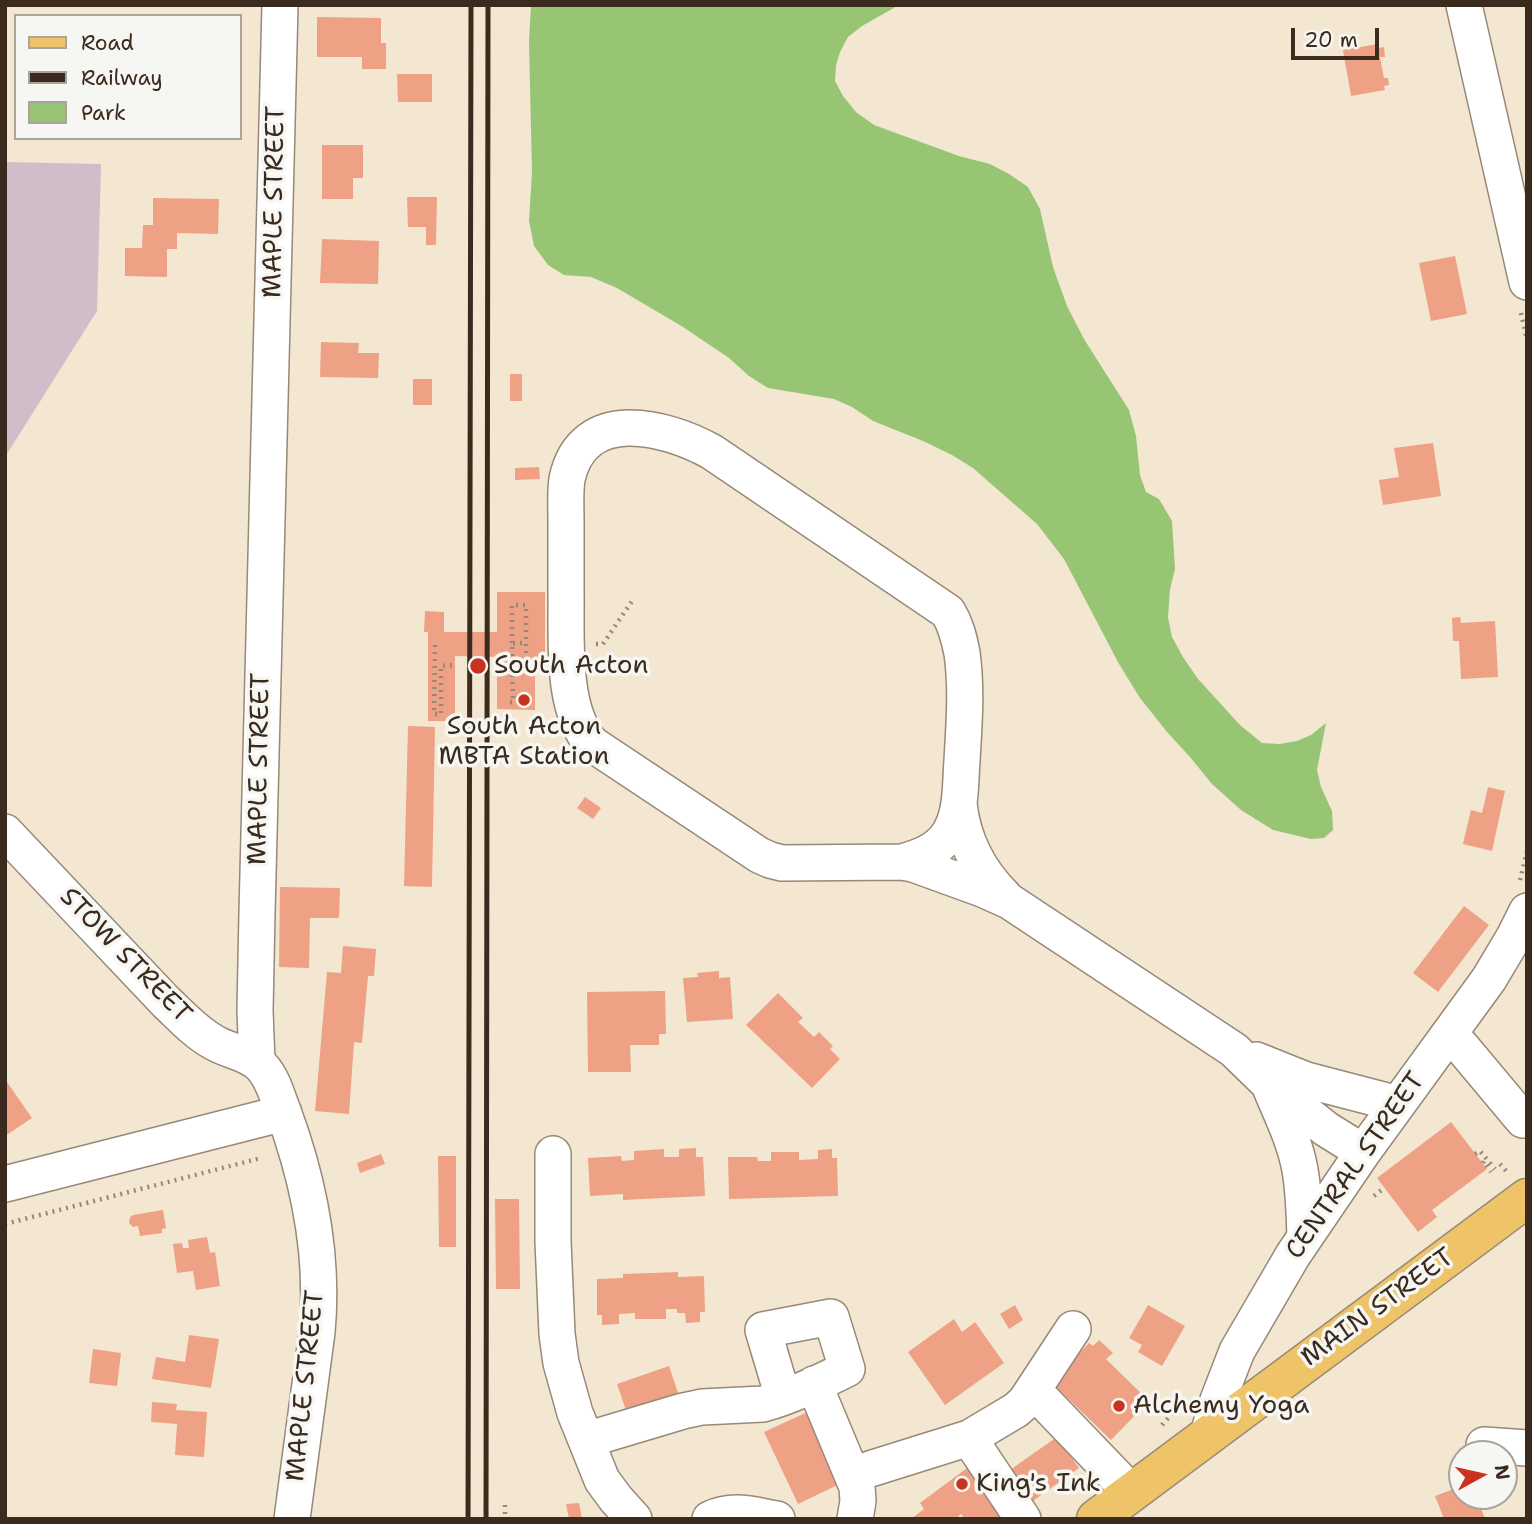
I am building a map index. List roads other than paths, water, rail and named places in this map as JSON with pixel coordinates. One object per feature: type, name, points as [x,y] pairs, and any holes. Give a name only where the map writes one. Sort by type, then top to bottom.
[{"type":"main road","name":"MAIN STREET","points":[[1096,1519],[1527,1198]]},
{"type":"street","name":"MAPLE STREET","points":[[280,5],[255,1026],[257,1062],[269,1076],[299,1157],[316,1256],[318,1302],[312,1372],[292,1519]]},
{"type":"street","points":[[1464,5],[1527,282]]},
{"type":"street","points":[[902,862],[928,853],[943,842],[954,824],[959,804],[965,716],[963,669],[958,635],[948,612],[701,445],[657,430],[629,428],[602,432],[591,438],[576,455],[567,479],[568,675],[575,714],[586,738],[599,750],[770,860],[782,863],[902,862],[925,867],[1009,901],[1234,1051],[1269,1084],[1326,1129],[1363,1152]]},
{"type":"street","points":[[959,804],[963,829],[974,856],[989,879],[1009,901]]},
{"type":"street","name":"STOW STREET","points":[[5,832],[184,1019],[217,1044],[257,1062]]},
{"type":"street","name":"CENTRAL STREET","points":[[1208,1434],[1217,1400],[1237,1351],[1305,1236],[1502,959],[1527,911]]},
{"type":"street","points":[[1449,1034],[1523,1120]]},
{"type":"street","points":[[1234,1051],[1306,1080],[1398,1104]]},
{"type":"street","points":[[1269,1084],[1300,1170],[1305,1236]]},
{"type":"street","points":[[5,1184],[284,1113]]},
{"type":"street","points":[[553,1154],[553,1241],[558,1343],[566,1380],[586,1440],[606,1487],[633,1518]]},
{"type":"street","points":[[870,1469],[969,1438],[1016,1410],[1033,1391],[1073,1329]]},
{"type":"street","points":[[586,1440],[702,1406],[754,1405],[771,1402],[799,1390],[857,1487],[855,1519]]},
{"type":"street","points":[[1033,1391],[1132,1493]]},
{"type":"street","points":[[969,1438],[1023,1519]]},
{"type":"street","points":[[709,1519],[734,1512],[777,1519]]},
{"type":"railway","points":[[468,1519],[471,5]]},
{"type":"railway","points":[[486,1519],[488,5]]},
{"type":"place","name":"South Acton","points":[[478,666]]},
{"type":"place","name":"South Acton MBTA Station","points":[[524,700]]},
{"type":"place","name":"Alchemy Yoga","points":[[1119,1406]]},
{"type":"place","name":"King's Ink","points":[[962,1484]]}]
